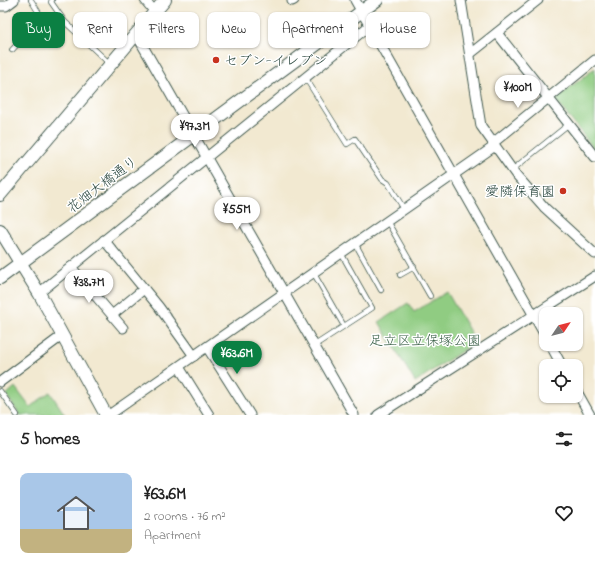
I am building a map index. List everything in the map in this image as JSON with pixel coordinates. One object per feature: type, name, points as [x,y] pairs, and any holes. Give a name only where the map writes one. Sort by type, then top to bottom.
[{"type":"street","points":[[0,6],[6,6],[14,0]]},
{"type":"street","points":[[145,0],[155,12],[165,0]]},
{"type":"street","points":[[355,0],[366,20]]},
{"type":"street","name":"花畑大橋通り","points":[[0,278],[376,0]]},
{"type":"street","points":[[461,0],[481,126],[512,170],[545,208],[595,254]]},
{"type":"street","points":[[470,54],[538,0]]},
{"type":"street","points":[[39,293],[366,28]]},
{"type":"street","points":[[498,33],[595,157]]},
{"type":"street","points":[[0,195],[134,35],[140,41],[195,134],[354,415]]},
{"type":"street","points":[[382,48],[539,324]]},
{"type":"street","points":[[109,415],[492,148],[493,143],[595,60]]},
{"type":"street","points":[[0,230],[22,262],[106,415]]},
{"type":"street","points":[[104,240],[144,289],[194,356]]},
{"type":"street","points":[[71,267],[123,328]]},
{"type":"street","points":[[378,415],[595,276]]},
{"type":"street","points":[[112,315],[144,289]]},
{"type":"street","points":[[0,382],[63,335]]},
{"type":"street","points":[[207,347],[250,415]]},
{"type":"street","points":[[179,367],[206,414]]},
{"type":"street","points":[[583,402],[590,415]]},
{"type":"lane","points":[[12,50],[42,18],[31,0]]},
{"type":"lane","points":[[52,0],[51,2],[65,22],[111,64]]},
{"type":"lane","points":[[305,77],[347,144],[355,139],[382,179],[388,183],[404,209]]},
{"type":"lane","points":[[512,170],[569,124]]},
{"type":"lane","points":[[387,221],[430,296]]},
{"type":"lane","points":[[355,243],[381,290]]},
{"type":"lane","points":[[315,345],[372,308],[341,253]]},
{"type":"lane","points":[[400,275],[414,267]]},
{"type":"lane","points":[[313,272],[344,326]]},
{"type":"lane","points":[[0,391],[17,415]]},
{"type":"green space","points":[[595,68],[595,150],[557,102],[558,97]]},
{"type":"green space","name":"足立区立保塚公園","points":[[447,292],[476,342],[415,382],[379,322],[408,303],[414,312]]},
{"type":"green space","points":[[15,387],[30,407],[50,392],[65,415],[20,415],[6,395]]},
{"type":"place","name":"セブン-イレブン","points":[[216,60]]},
{"type":"place","name":"愛隣保育園","points":[[563,191]]}]
